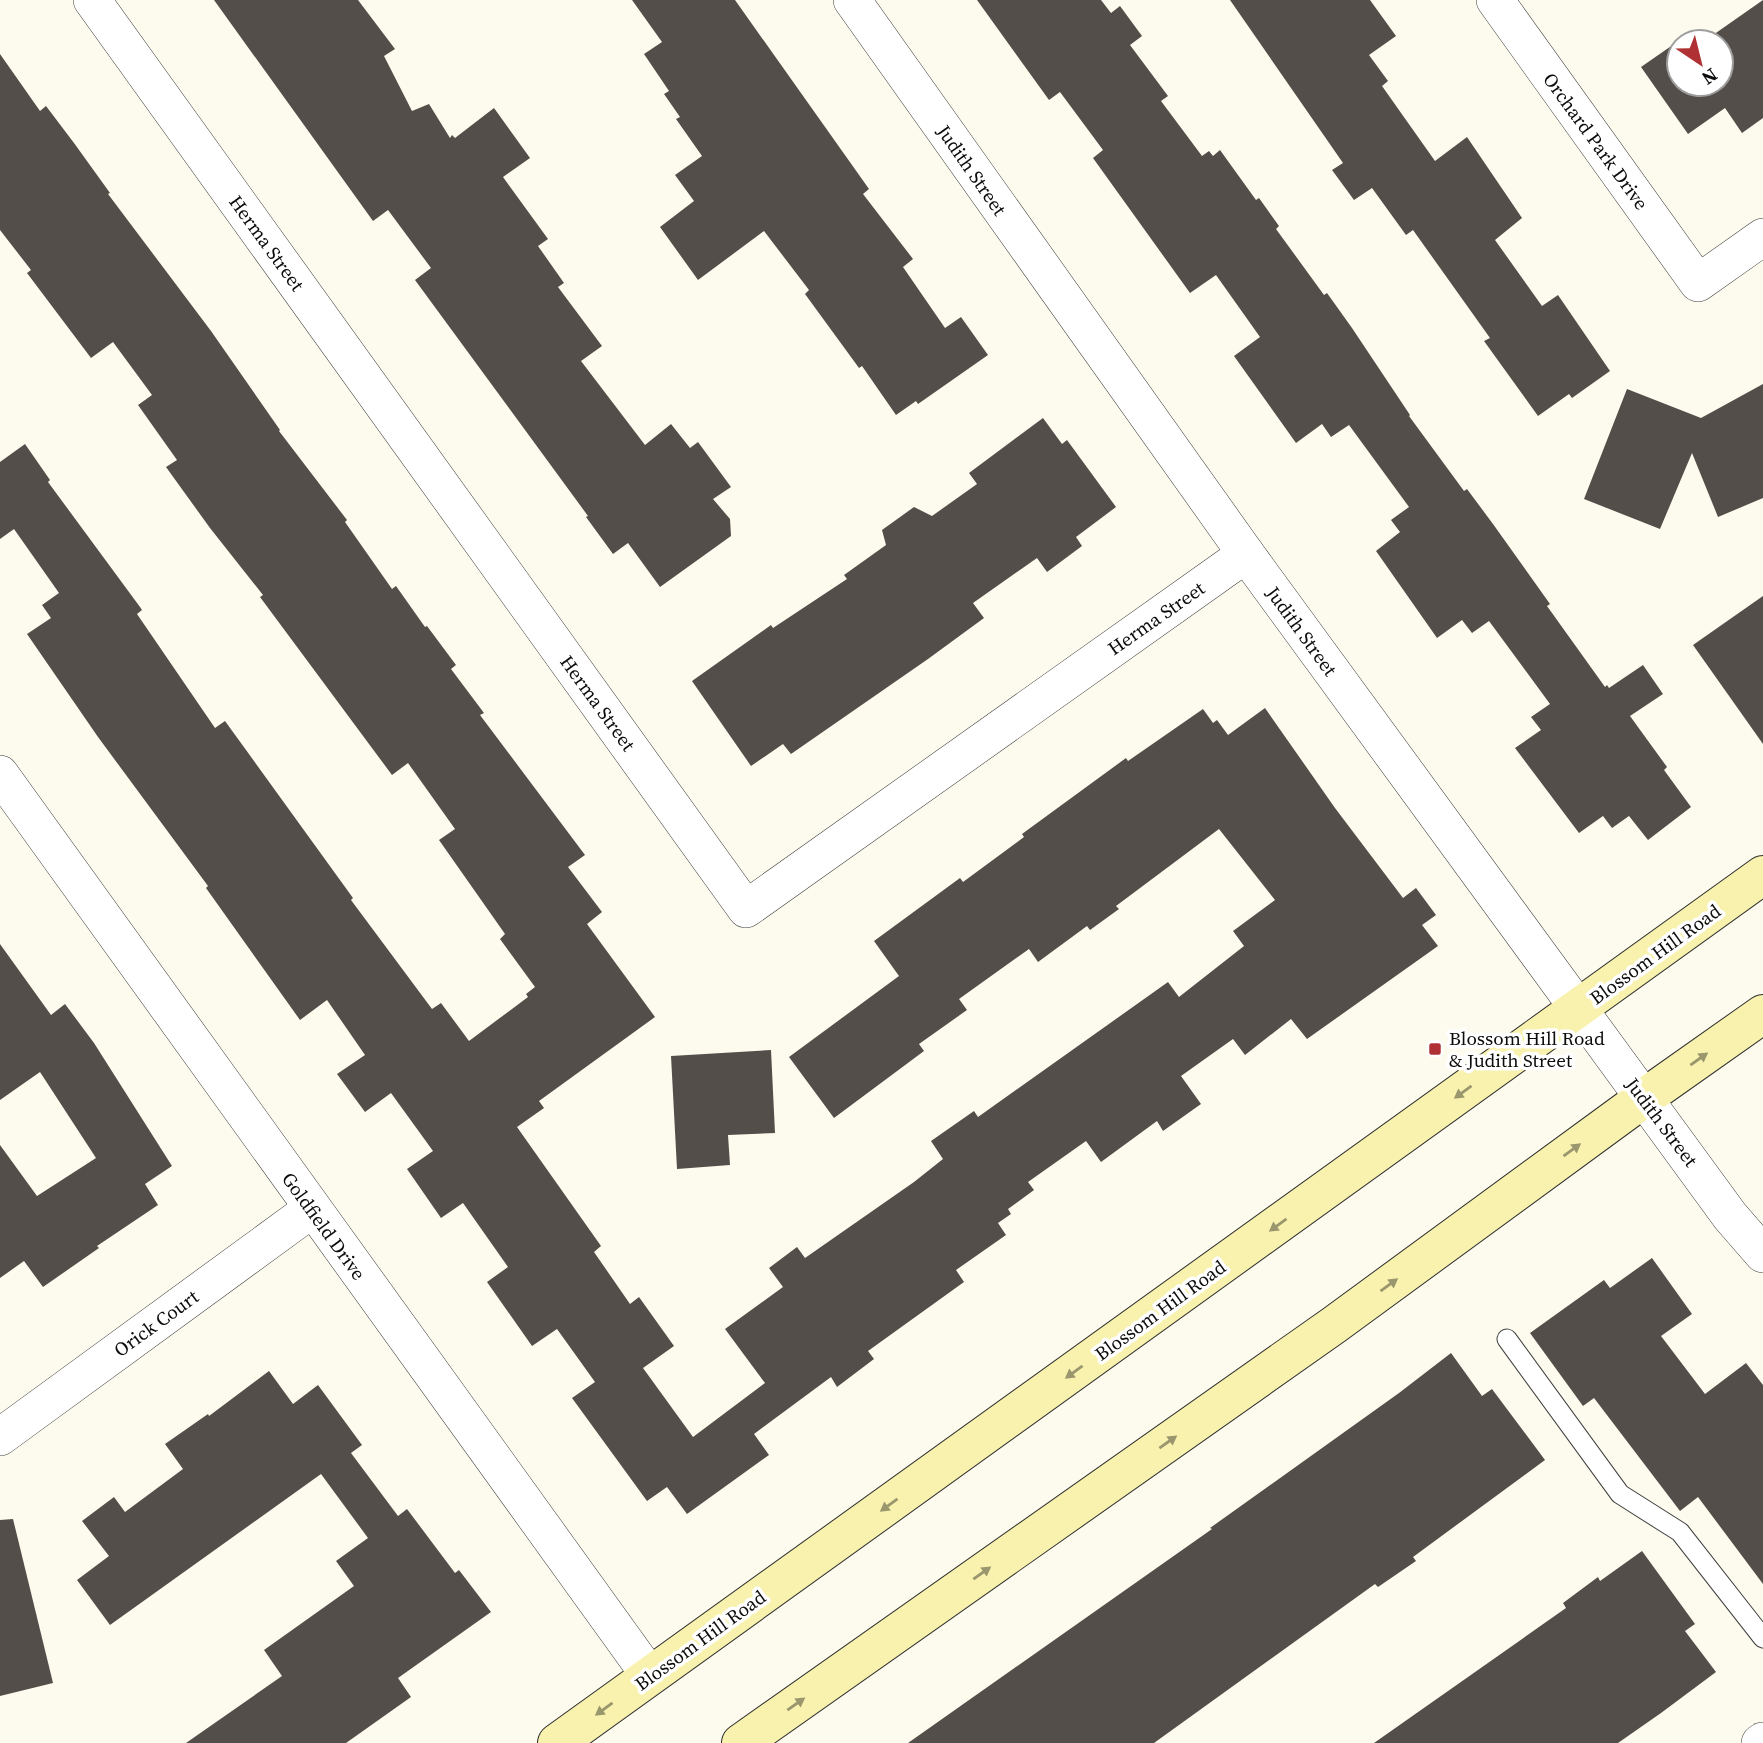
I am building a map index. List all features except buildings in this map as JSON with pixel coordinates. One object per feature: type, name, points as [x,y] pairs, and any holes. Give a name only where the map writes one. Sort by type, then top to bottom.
[{"type":"main road","name":"Blossom Hill Road","points":[[557,1743],[1763,875]]},
{"type":"main road","points":[[741,1743],[1334,1325],[1763,1014]]},
{"type":"street","name":"Herma Street","points":[[92,0],[746,909],[1246,554]]},
{"type":"street","name":"Judith Street","points":[[852,0],[1246,554],[1730,1216],[1763,1254]]},
{"type":"street","name":"Orchard Park Drive","points":[[1495,0],[1698,283],[1763,237]]},
{"type":"street","name":"Goldfield Drive","points":[[3,783],[650,1676]]},
{"type":"street","name":"Orick Court","points":[[0,1437],[312,1209]]},
{"type":"lane","points":[[1507,1339],[1620,1494],[1680,1532],[1763,1639]]},
{"type":"place","name":"Blossom Hill Road & Judith Street","points":[[1435,1049]]}]
